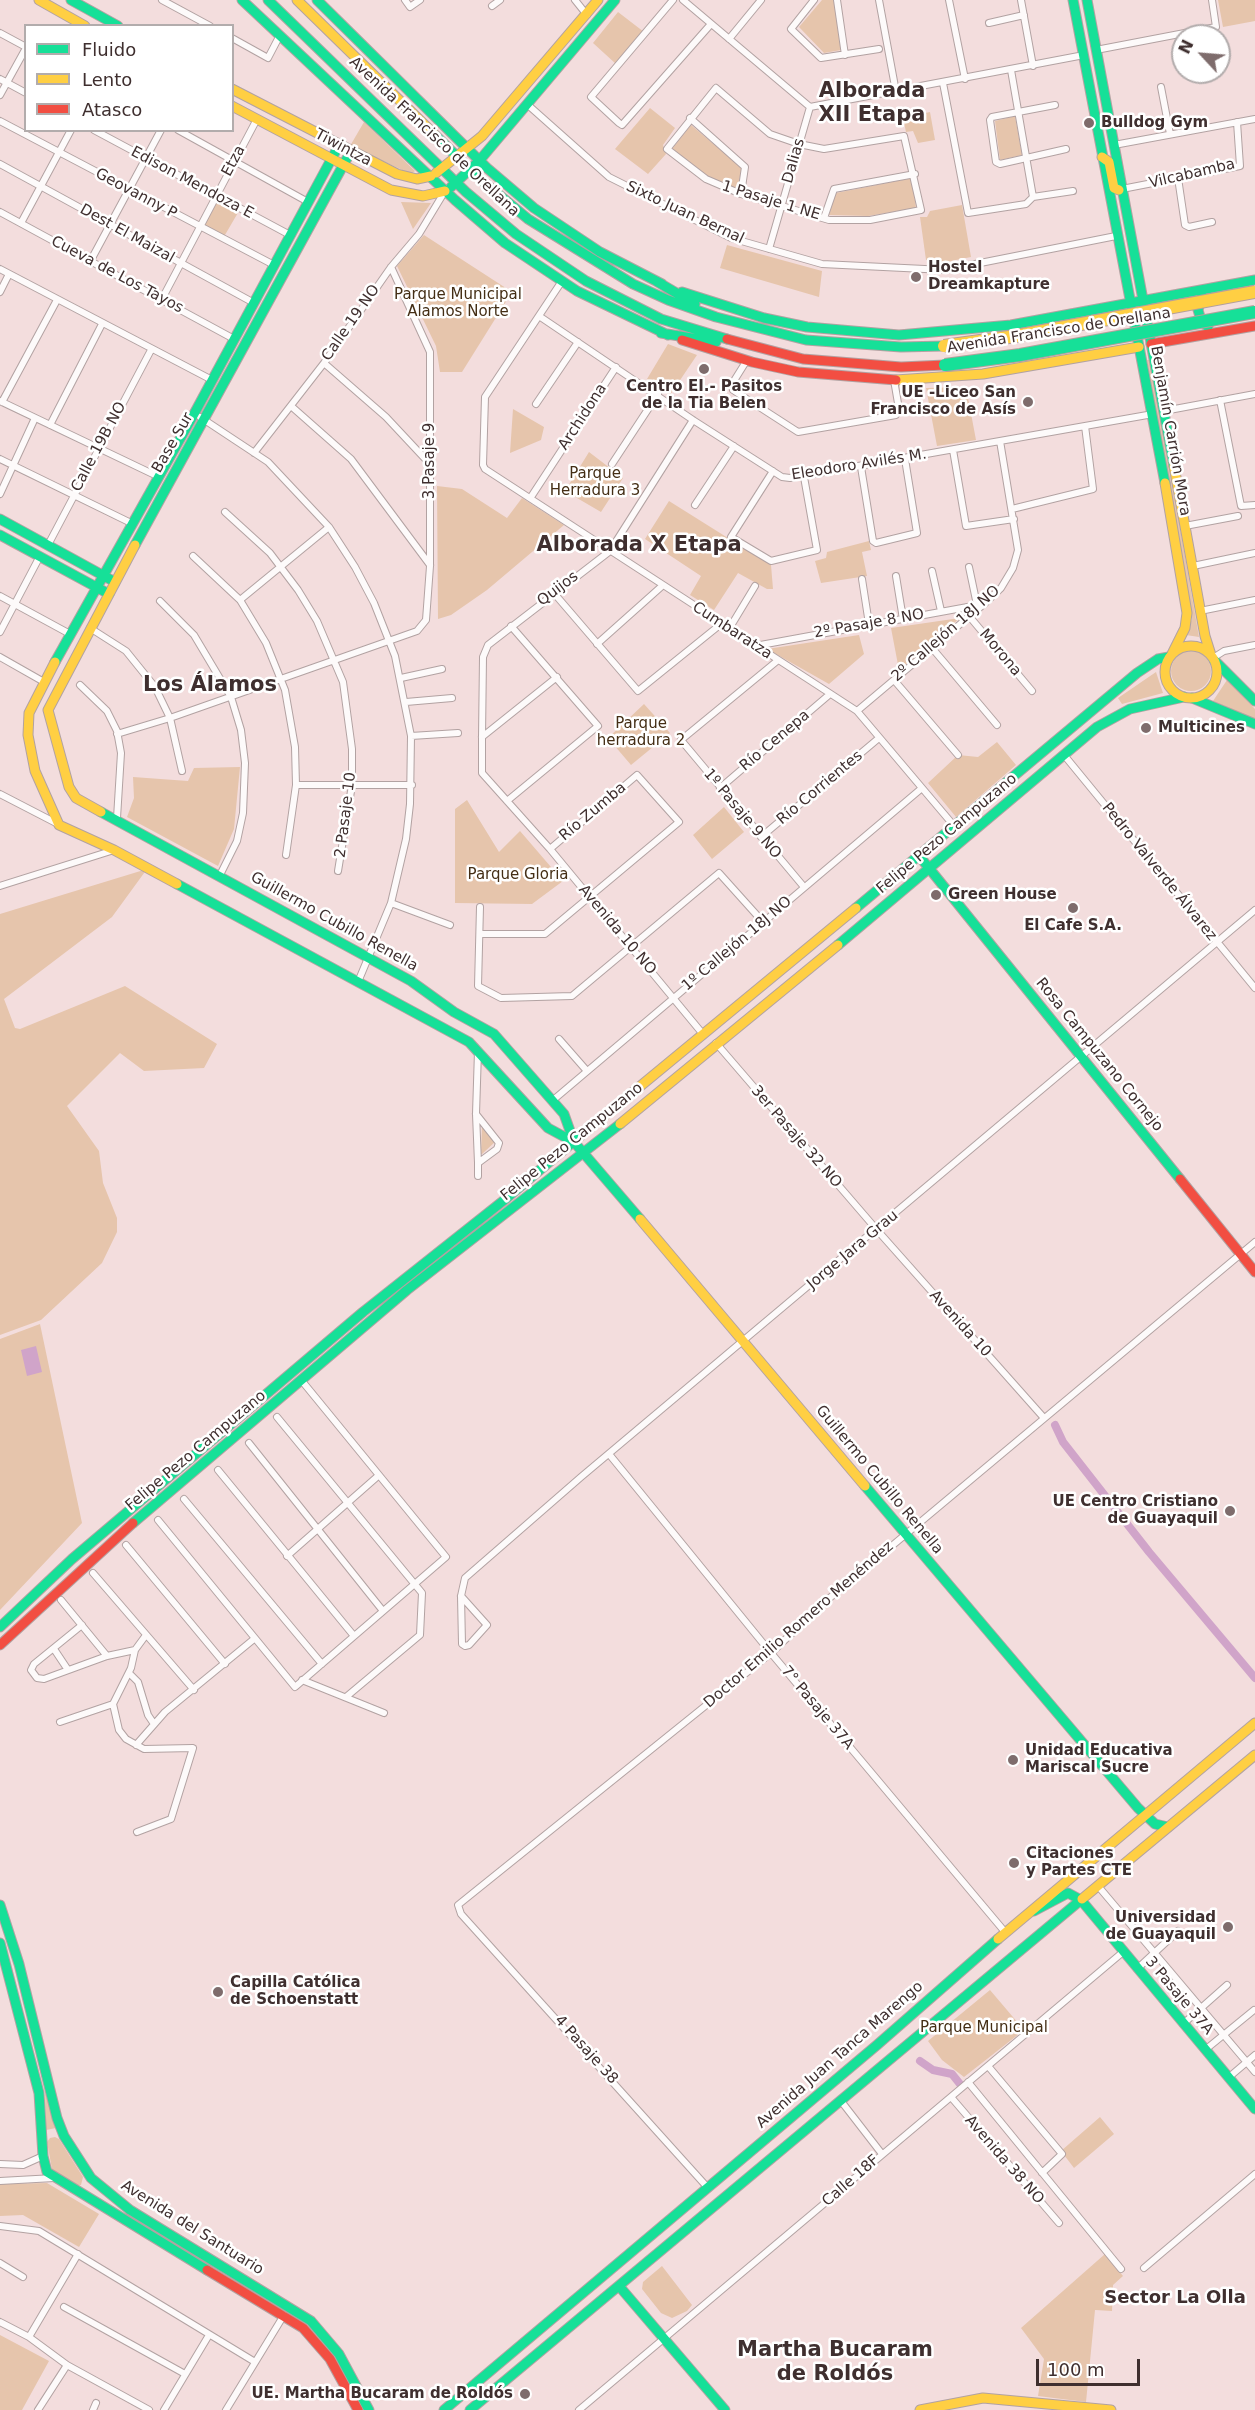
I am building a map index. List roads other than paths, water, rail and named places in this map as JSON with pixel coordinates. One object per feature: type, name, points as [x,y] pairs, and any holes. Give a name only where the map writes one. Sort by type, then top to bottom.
[{"type":"main road","points":[[39,0],[81,24]]},
{"type":"main road","points":[[71,0],[114,24]]},
{"type":"main road","name":"Avenida Francisco de Orellana","points":[[242,0],[445,191],[505,243],[562,281],[616,312],[661,333],[747,360],[798,372],[894,380],[983,374],[1255,326]]},
{"type":"main road","name":"Avenida Francisco de Orellana","points":[[268,0],[457,183],[516,234],[586,280],[661,319],[737,344],[803,359],[901,367],[945,365],[1020,355],[1255,312]]},
{"type":"main road","name":"Avenida Francisco de Orellana","points":[[297,0],[464,154]]},
{"type":"main road","name":"Avenida Francisco de Orellana","points":[[316,0],[528,219],[596,263],[668,300],[716,317],[806,340],[901,347],[944,345],[1016,336],[1255,292]]},
{"type":"main road","points":[[431,176],[464,154],[598,0]]},
{"type":"main road","points":[[445,191],[457,183],[475,165],[615,0]]},
{"type":"main road","points":[[1072,0],[1110,201],[1121,202],[1126,231],[1123,234]]},
{"type":"main road","name":"Benjamín Carrión Mora","points":[[1087,0],[1122,189],[1123,234],[1130,302],[1145,345]]},
{"type":"main road","name":"Tiwintza","points":[[234,90],[404,177],[417,179],[431,176]]},
{"type":"main road","name":"Tiwintza","points":[[234,107],[400,193],[423,196],[445,191]]},
{"type":"main road","name":"Base Sur","points":[[59,825],[35,771],[28,735],[29,713],[157,476],[199,417],[212,380],[339,145]]},
{"type":"main road","name":"Base Sur","points":[[61,755],[48,710],[199,417],[351,151]]},
{"type":"main road","points":[[1102,157],[1109,162],[1114,188],[1122,189]]},
{"type":"main road","name":"Avenida Francisco de Orellana","points":[[475,165],[565,230],[656,281],[719,305],[807,327],[899,334],[942,333],[1054,316],[1255,280]]},
{"type":"main road","name":"Benjamín Carrión Mora","points":[[1123,234],[1143,300],[1145,345],[1158,413],[1187,613],[1185,628],[1171,656]]},
{"type":"main road","points":[[656,281],[716,317]]},
{"type":"main road","points":[[1214,287],[1201,298],[1198,310],[1205,325],[1221,332]]},
{"type":"main road","points":[[1054,316],[1071,321],[1080,335],[1078,348],[1066,360]]},
{"type":"main road","points":[[661,333],[699,341],[737,344]]},
{"type":"main road","name":"Benjamín Carrión Mora","points":[[1158,413],[1185,526],[1200,611],[1213,658]]},
{"type":"main road","points":[[0,519],[115,582]]},
{"type":"main road","points":[[0,535],[109,594]]},
{"type":"main road","points":[[1255,701],[1213,658],[1192,646],[1185,646],[1171,656],[1165,673],[1170,688],[1255,724]]},
{"type":"main road","name":"Felipe Pezo Campuzano","points":[[0,1627],[72,1559],[367,1317],[702,1033],[920,857],[1137,673],[1158,659],[1171,656]]},
{"type":"main road","points":[[1188,697],[1208,692],[1213,685],[1216,677],[1213,658]]},
{"type":"main road","name":"Felipe Pezo Campuzano","points":[[0,1645],[55,1592],[149,1509],[302,1381],[367,1317],[584,1153],[716,1042],[930,869],[1097,727],[1130,709],[1188,697]]},
{"type":"main road","name":"Guillermo Cubillo Renella","points":[[61,755],[69,787],[76,798],[117,818],[305,925],[411,981],[454,1012],[495,1034],[564,1114],[574,1142]]},
{"type":"main road","name":"Guillermo Cubillo Renella","points":[[59,825],[114,850],[445,1028],[478,1050],[548,1128],[574,1142],[584,1153],[1144,1815],[1155,1824],[1168,1827]]},
{"type":"main road","points":[[936,843],[936,850],[946,855]]},
{"type":"main road","name":"Rosa Campuzano Cornejo","points":[[920,857],[1255,1272]]},
{"type":"main road","name":"Avenida Juan Tanca Marengo","points":[[444,2410],[692,2202],[1026,1914],[1255,1723]]},
{"type":"main road","points":[[470,2410],[1255,1755]]},
{"type":"main road","points":[[1026,1914],[1050,1905],[1068,1893],[1081,1900]]},
{"type":"main road","name":"3 Pasaje 37A","points":[[1081,1900],[1255,2109]]},
{"type":"main road","name":"Avenida del Santuario","points":[[0,1905],[19,1964],[64,2136],[86,2171],[101,2188],[130,2210],[311,2321],[339,2354],[369,2410]]},
{"type":"main road","points":[[0,1943],[39,2093],[42,2151],[47,2172],[54,2178]]},
{"type":"main road","points":[[42,2151],[51,2132],[64,2136]]},
{"type":"main road","points":[[70,2188],[82,2188],[87,2180],[86,2171]]},
{"type":"main road","name":"Avenida del Santuario","points":[[54,2178],[284,2315],[319,2344],[358,2410]]},
{"type":"main road","points":[[692,2202],[680,2219],[616,2278],[619,2286],[663,2340],[725,2410]]},
{"type":"main road","points":[[920,2410],[983,2398],[1044,2407],[1111,2410]]},
{"type":"street","points":[[162,0],[206,24]]},
{"type":"street","points":[[405,0],[410,7],[420,0]]},
{"type":"street","points":[[492,6],[500,0]]},
{"type":"street","points":[[575,0],[587,15]]},
{"type":"street","points":[[673,0],[591,99],[620,124],[711,24]]},
{"type":"street","points":[[683,0],[810,106],[896,92],[1084,55]]},
{"type":"street","points":[[729,39],[761,0]]},
{"type":"street","points":[[814,0],[791,27],[792,32],[823,59],[879,49]]},
{"type":"street","points":[[837,0],[845,55]]},
{"type":"street","points":[[879,0],[896,92]]},
{"type":"street","points":[[950,0],[965,79]]},
{"type":"street","points":[[1021,0],[1033,66]]},
{"type":"street","points":[[1096,50],[1216,27],[1212,0]]},
{"type":"street","points":[[989,23],[1024,15]]},
{"type":"street","points":[[0,33],[24,46]]},
{"type":"street","points":[[234,39],[268,58],[280,35]]},
{"type":"street","points":[[0,95],[3,81],[24,50]]},
{"type":"street","points":[[1011,70],[1033,197]]},
{"type":"street","points":[[3,81],[24,92]]},
{"type":"street","points":[[943,83],[968,213],[1026,204],[1033,197],[1074,191]]},
{"type":"street","points":[[1161,87],[1170,134]]},
{"type":"street","points":[[741,194],[746,167],[690,118],[716,88],[771,134],[798,144],[824,149],[906,137],[915,174],[834,189],[824,218]]},
{"type":"street","name":"Sixto Juan Bernal","points":[[528,105],[609,177],[731,238],[822,264],[945,270],[1123,234]]},
{"type":"street","points":[[1055,105],[992,117],[990,120],[998,164],[1066,149]]},
{"type":"street","name":"Dalias","points":[[769,249],[810,106]]},
{"type":"street","name":"1 Pasaje 1 NE","points":[[690,118],[667,149],[706,179],[741,194],[824,218],[870,220],[921,210],[915,174]]},
{"type":"street","name":"Etza","points":[[162,299],[257,119]]},
{"type":"street","points":[[1114,145],[1255,119]]},
{"type":"street","name":"Geovanny P","points":[[0,121],[274,265]]},
{"type":"street","name":"Vilcabamba","points":[[1122,189],[1240,166],[1237,122]]},
{"type":"street","points":[[21,224],[70,132]]},
{"type":"street","name":"Edison Mendoza E","points":[[98,132],[290,235]]},
{"type":"street","points":[[91,260],[159,132]]},
{"type":"street","points":[[182,132],[308,202]]},
{"type":"street","name":"Dest El Maizal","points":[[0,164],[254,303]]},
{"type":"street","points":[[1178,178],[1185,225],[1189,227],[1212,222]]},
{"type":"street","name":"Calle 19 NO","points":[[254,453],[324,363],[391,267],[419,234],[445,191]]},
{"type":"street","name":"Cueva de Los Tayos","points":[[0,212],[234,339]]},
{"type":"street","name":"3 Pasaje 9","points":[[117,734],[170,718],[417,631],[426,620],[430,566],[430,352],[391,267]]},
{"type":"street","points":[[0,269],[212,380]]},
{"type":"street","points":[[0,292],[9,274]]},
{"type":"street","points":[[539,316],[562,281]]},
{"type":"street","points":[[57,300],[1,401],[157,476]]},
{"type":"street","name":"Eleodoro Avilés M.","points":[[539,316],[658,394],[693,420],[773,471],[790,478],[1255,394]]},
{"type":"street","name":"Cumbaratza","points":[[539,316],[485,397],[483,465],[485,469],[857,711],[956,827]]},
{"type":"street","points":[[50,425],[102,324]]},
{"type":"street","points":[[536,404],[578,342]]},
{"type":"street","name":"Calle 19B NO","points":[[48,545],[152,350]]},
{"type":"street","points":[[747,360],[732,384],[734,390],[798,432],[894,416],[899,409],[894,380]]},
{"type":"street","points":[[324,363],[362,394],[430,463]]},
{"type":"street","name":"Archidona","points":[[531,497],[616,367]]},
{"type":"street","points":[[612,464],[658,394]]},
{"type":"street","points":[[1220,400],[1241,506],[1255,505]]},
{"type":"street","points":[[291,406],[351,459],[430,566]]},
{"type":"street","points":[[0,494],[35,417]]},
{"type":"street","points":[[199,417],[268,462],[329,527],[356,567],[389,639],[401,678],[411,736],[412,785],[406,839],[391,903],[358,982]]},
{"type":"street","name":"Quijos","points":[[482,774],[484,651],[488,645],[553,592],[610,551],[693,420]]},
{"type":"street","points":[[1012,508],[1093,489],[1085,426]]},
{"type":"street","name":"2º Callejón 18J NO","points":[[857,711],[1001,588],[1013,568],[1018,550],[1000,441]]},
{"type":"street","points":[[695,505],[734,446]]},
{"type":"street","points":[[953,450],[966,526],[1014,519]]},
{"type":"street","points":[[0,459],[131,523]]},
{"type":"street","points":[[861,467],[873,541],[876,543],[917,533],[905,459]]},
{"type":"street","points":[[773,471],[731,537],[771,561],[818,550],[804,477]]},
{"type":"street","name":"2 Pasaje 10","points":[[225,512],[282,567],[317,621],[343,682],[348,707],[352,785],[338,871]]},
{"type":"street","points":[[1185,526],[1238,516]]},
{"type":"street","points":[[240,600],[329,527]]},
{"type":"street","points":[[1192,566],[1255,554]]},
{"type":"street","points":[[0,632],[40,556]]},
{"type":"street","points":[[193,556],[240,600],[266,643],[282,679],[290,710],[296,785],[286,855]]},
{"type":"street","points":[[969,567],[980,605]]},
{"type":"street","points":[[932,571],[941,611]]},
{"type":"street","points":[[896,576],[903,619]]},
{"type":"street","points":[[862,579],[869,624]]},
{"type":"street","points":[[597,644],[662,586]]},
{"type":"street","points":[[729,629],[755,586]]},
{"type":"street","points":[[553,592],[638,691],[721,624]]},
{"type":"street","points":[[0,596],[70,634]]},
{"type":"street","points":[[1200,611],[1255,600]]},
{"type":"street","points":[[160,601],[194,635],[231,697],[244,744],[245,785],[237,841],[220,875]]},
{"type":"street","name":"2º Pasaje 8 NO","points":[[754,646],[980,605]]},
{"type":"street","name":"Morona","points":[[969,616],[1032,691]]},
{"type":"street","points":[[507,801],[598,726],[511,626]]},
{"type":"street","points":[[90,628],[126,651],[140,665],[155,687],[170,718],[182,771]]},
{"type":"street","points":[[1213,658],[1224,651],[1255,645]]},
{"type":"street","points":[[932,648],[997,725]]},
{"type":"street","points":[[0,657],[44,682]]},
{"type":"street","name":"1º Pasaje 9 NO","points":[[777,661],[681,740],[804,888]]},
{"type":"street","points":[[401,678],[442,669]]},
{"type":"street","points":[[482,737],[556,677]]},
{"type":"street","points":[[894,680],[958,755]]},
{"type":"street","points":[[80,685],[107,711],[117,734],[121,753],[117,818]]},
{"type":"street","name":"Río Cenepa","points":[[720,788],[830,694]]},
{"type":"street","points":[[406,702],[452,698]]},
{"type":"street","points":[[411,736],[458,732]]},
{"type":"street","name":"Río Corrientes","points":[[761,837],[879,738]]},
{"type":"street","name":"Pedro Valverde Álvarez","points":[[1064,755],[1255,988]]},
{"type":"street","name":"Avenida 10 NO","points":[[482,774],[550,849],[702,1033]]},
{"type":"street","name":"Río Zumba","points":[[550,849],[637,775],[679,824],[590,898]]},
{"type":"street","points":[[296,785],[412,785]]},
{"type":"street","name":"1º Callejón 18J NO","points":[[552,1101],[922,788]]},
{"type":"street","name":"Guillermo Cubillo Renella","points":[[0,794],[59,825]]},
{"type":"street","points":[[2,884],[114,850]]},
{"type":"street","points":[[480,907],[478,986],[501,998],[569,998],[720,873],[763,921]]},
{"type":"street","points":[[480,934],[546,934],[590,898]]},
{"type":"street","points":[[391,903],[450,925]]},
{"type":"street","name":"Jorge Jara Grau","points":[[461,1596],[486,1625],[469,1645],[465,1646],[462,1644],[461,1596],[465,1578],[1079,1056],[1255,910]]},
{"type":"street","points":[[559,1039],[588,1071]]},
{"type":"street","name":"3er Pasaje 32 NO","points":[[716,1042],[876,1230]]},
{"type":"street","points":[[478,1050],[476,1114],[478,1176]]},
{"type":"street","points":[[476,1114],[499,1143],[497,1149],[477,1163]]},
{"type":"street","name":"Avenida 10","points":[[876,1230],[1044,1418]]},
{"type":"street","name":"Doctor Emilio Romero Menéndez","points":[[461,1914],[458,1905],[460,1902],[771,1653],[826,1601],[1255,1242]]},
{"type":"street","points":[[158,1520],[295,1687],[383,1611],[416,1586],[446,1557],[302,1381]]},
{"type":"street","points":[[277,1417],[346,1504],[422,1593],[420,1635],[346,1697]]},
{"type":"street","points":[[249,1443],[383,1611]]},
{"type":"street","name":"7° Pasaje 37A","points":[[609,1454],[771,1653],[1005,1932]]},
{"type":"street","points":[[218,1470],[354,1636]]},
{"type":"street","points":[[287,1556],[378,1476]]},
{"type":"street","points":[[184,1499],[322,1664]]},
{"type":"street","points":[[126,1545],[225,1664]]},
{"type":"street","points":[[93,1573],[194,1690]]},
{"type":"street","points":[[61,1600],[107,1656]]},
{"type":"street","points":[[82,1625],[34,1664],[31,1670],[40,1679],[107,1656],[135,1650]]},
{"type":"street","points":[[137,1832],[171,1819],[193,1748],[155,1750],[136,1745],[126,1739],[119,1730],[113,1704],[129,1673],[135,1650],[146,1635]]},
{"type":"street","points":[[136,1745],[154,1724],[254,1639]]},
{"type":"street","points":[[54,1649],[68,1670]]},
{"type":"street","points":[[129,1673],[138,1683],[148,1715],[154,1724]]},
{"type":"street","points":[[302,1680],[384,1713]]},
{"type":"street","points":[[60,1722],[113,1704]]},
{"type":"street","points":[[1098,1886],[1255,2072]]},
{"type":"street","name":"4 Pasaje 38","points":[[461,1914],[708,2188]]},
{"type":"street","points":[[1137,1969],[1178,1931]]},
{"type":"street","name":"Calle 18F","points":[[579,2410],[1124,1952]]},
{"type":"street","points":[[1183,2024],[1227,1985]]},
{"type":"street","points":[[1205,2050],[1254,2010]]},
{"type":"street","points":[[1228,2078],[1255,2055]]},
{"type":"street","points":[[988,2066],[1063,2156],[1042,2173]]},
{"type":"street","points":[[969,2082],[1121,2269]]},
{"type":"street","name":"Avenida 38 NO","points":[[951,2097],[1059,2223]]},
{"type":"street","points":[[841,2101],[882,2154]]},
{"type":"street","points":[[0,2164],[23,2165],[42,2151]]},
{"type":"street","points":[[1144,2268],[1255,2174]]},
{"type":"street","points":[[0,2181],[54,2178]]},
{"type":"street","points":[[0,2226],[39,2231],[255,2362]]},
{"type":"street","points":[[29,2337],[78,2254]]},
{"type":"street","points":[[0,2263],[23,2277]]},
{"type":"street","points":[[64,2307],[185,2374]]},
{"type":"street","points":[[226,2410],[284,2315]]},
{"type":"street","points":[[0,2322],[29,2337],[67,2365],[149,2410]]},
{"type":"street","points":[[164,2410],[209,2334]]},
{"type":"street","points":[[39,2410],[67,2365]]},
{"type":"waterway","points":[[1055,1425],[1063,1442],[1149,1552],[1255,1678]]},
{"type":"waterway","points":[[920,2061],[933,2070],[952,2074],[960,2084]]},
{"type":"place","name":"Bulldog Gym","points":[[1089,123]]},
{"type":"place","name":"Hostel Dreamkapture","points":[[916,277]]},
{"type":"place","name":"Centro EI.- Pasitos de la Tia Belen","points":[[704,369]]},
{"type":"place","name":"UE -Liceo San Francisco de Asís","points":[[1028,402]]},
{"type":"place","name":"Multicines","points":[[1146,728]]},
{"type":"place","name":"Green House","points":[[936,895]]},
{"type":"place","name":"El Cafe S.A.","points":[[1073,908]]},
{"type":"place","name":"UE Centro Cristiano de Guayaquil","points":[[1230,1511]]},
{"type":"place","name":"Unidad Educativa Mariscal Sucre","points":[[1013,1760]]},
{"type":"place","name":"Citaciones y Partes CTE","points":[[1014,1863]]},
{"type":"place","name":"Universidad de Guayaquil","points":[[1228,1927]]},
{"type":"place","name":"Capilla Católica de Schoenstatt","points":[[218,1992]]},
{"type":"place","name":"UE. Martha Bucaram de Roldós","points":[[525,2394]]},
{"type":"district","name":"Alborada XII Etapa","points":[[872,104]]},
{"type":"district","name":"Alborada X Etapa","points":[[639,546]]},
{"type":"district","name":"Los Álamos","points":[[210,686]]},
{"type":"district","name":"Sector La Olla","points":[[1175,2298]]},
{"type":"district","name":"Martha Bucaram de Roldós","points":[[835,2363]]},
{"type":"park label","name":"Parque Municipal Alamos Norte","points":[[458,304]]},
{"type":"park label","name":"Parque Herradura 3","points":[[595,482]]},
{"type":"park label","name":"Parque herradura 2","points":[[641,732]]},
{"type":"park label","name":"Parque Gloria","points":[[518,875]]},
{"type":"park label","name":"Parque Municipal","points":[[984,2028]]}]
